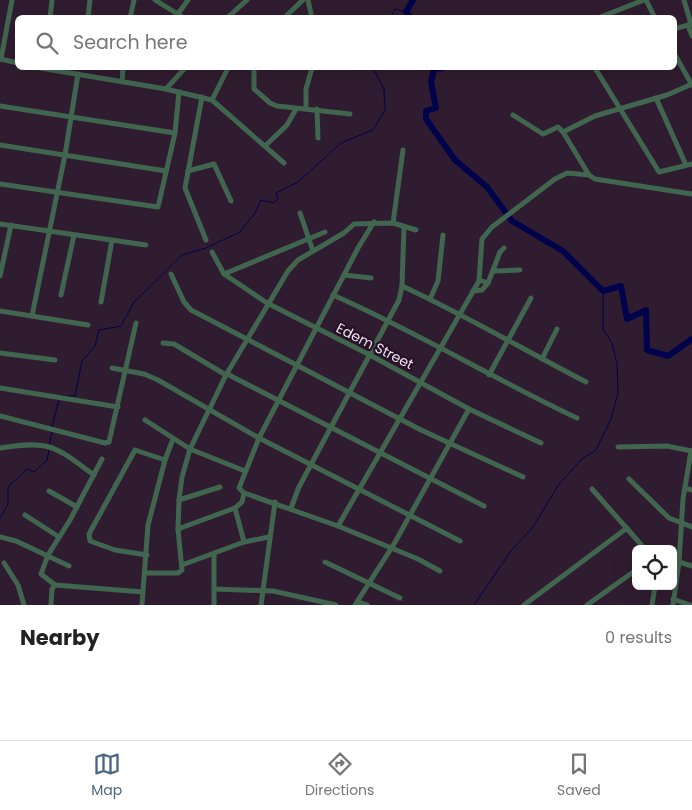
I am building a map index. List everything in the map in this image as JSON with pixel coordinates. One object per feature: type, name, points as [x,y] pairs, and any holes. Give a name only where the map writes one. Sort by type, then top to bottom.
[{"type":"street","points":[[12,0],[0,59],[15,62]]},
{"type":"street","points":[[50,15],[52,0]]},
{"type":"street","points":[[88,15],[90,0]]},
{"type":"street","points":[[131,15],[134,0]]},
{"type":"street","points":[[155,0],[175,15]]},
{"type":"street","points":[[177,15],[188,0]]},
{"type":"street","points":[[230,15],[247,0]]},
{"type":"street","points":[[287,15],[303,0]]},
{"type":"street","points":[[308,0],[311,15]]},
{"type":"street","points":[[606,15],[645,0],[653,15]]},
{"type":"street","points":[[684,0],[691,24],[692,36]]},
{"type":"street","points":[[677,28],[691,24]]},
{"type":"street","points":[[563,132],[579,123],[619,108],[656,98],[692,84],[677,58]]},
{"type":"street","points":[[55,70],[166,89],[212,100],[284,163]]},
{"type":"street","points":[[32,316],[80,74],[83,70]]},
{"type":"street","points":[[122,82],[124,70]]},
{"type":"street","points":[[166,89],[183,70]]},
{"type":"street","points":[[212,100],[227,70]]},
{"type":"street","points":[[254,70],[254,89],[270,103],[296,109],[317,109],[350,114]]},
{"type":"street","points":[[306,108],[306,89],[311,70]]},
{"type":"street","points":[[596,70],[659,172],[689,164],[656,98]]},
{"type":"street","points":[[0,184],[156,208],[160,203],[174,133],[179,92]]},
{"type":"street","points":[[202,97],[185,188],[206,240]]},
{"type":"street","points":[[0,106],[174,133]]},
{"type":"street","points":[[265,146],[287,125],[296,109]]},
{"type":"street","points":[[317,109],[318,138]]},
{"type":"street","points":[[513,115],[543,134],[558,126],[589,175]]},
{"type":"street","points":[[0,146],[166,171]]},
{"type":"street","points":[[394,224],[403,150]]},
{"type":"street","points":[[188,171],[214,164],[232,201]]},
{"type":"street","points":[[338,526],[442,348],[479,280],[482,239],[497,223],[555,179],[567,173],[589,175],[602,181],[692,194]]},
{"type":"street","points":[[300,213],[313,251]]},
{"type":"street","points":[[374,222],[344,275],[259,438],[240,488],[244,493],[275,502],[338,526],[423,561],[440,571]]},
{"type":"street","points":[[145,573],[178,573],[182,570],[178,529],[179,500],[182,477],[190,449],[227,374],[288,271],[298,260],[344,233],[354,224],[374,222],[394,224],[416,230]]},
{"type":"street","points":[[0,224],[146,245]]},
{"type":"street","points":[[0,276],[11,226]]},
{"type":"street","points":[[291,508],[368,354],[399,300],[402,286],[404,227]]},
{"type":"street","points":[[224,274],[325,232]]},
{"type":"street","points":[[61,296],[74,235]]},
{"type":"street","points":[[430,299],[438,281],[443,235]]},
{"type":"street","points":[[102,302],[112,240]]},
{"type":"street","points":[[473,291],[482,290],[488,283],[500,252],[504,248]]},
{"type":"street","name":"Edem Street","points":[[212,252],[224,274],[268,304],[422,382],[469,409],[541,443]]},
{"type":"street","points":[[494,271],[520,270]]},
{"type":"street","points":[[171,274],[187,306],[247,340],[298,364],[400,419],[523,477]]},
{"type":"street","points":[[344,275],[371,278]]},
{"type":"street","points":[[479,280],[488,283]]},
{"type":"street","points":[[402,286],[461,313],[507,341],[586,382]]},
{"type":"street","points":[[333,296],[388,319],[489,375],[577,418]]},
{"type":"street","points":[[489,375],[531,298]]},
{"type":"street","points":[[0,310],[88,325]]},
{"type":"street","points":[[0,416],[108,443],[111,440],[136,324]]},
{"type":"street","points":[[542,359],[557,329]]},
{"type":"street","points":[[163,343],[174,344],[278,401],[484,506]]},
{"type":"street","points":[[0,352],[55,360]]},
{"type":"street","points":[[112,368],[126,370],[158,380],[259,438],[409,517],[460,541]]},
{"type":"street","points":[[0,388],[118,407]]},
{"type":"street","points":[[356,604],[370,584],[409,517],[469,409]]},
{"type":"street","points":[[145,420],[190,449],[246,471]]},
{"type":"street","points":[[142,605],[148,524],[164,460],[174,438]]},
{"type":"street","points":[[0,448],[48,445],[59,449],[94,475]]},
{"type":"street","points":[[618,447],[667,446],[692,451],[685,488],[679,562],[673,602],[690,605]]},
{"type":"street","points":[[147,555],[115,550],[90,541],[89,534],[135,450],[164,460]]},
{"type":"street","points":[[102,460],[48,555],[41,574],[55,585],[143,592]]},
{"type":"street","points":[[629,479],[669,518],[692,527]]},
{"type":"street","points":[[179,500],[220,487]]},
{"type":"street","points":[[685,488],[692,490]]},
{"type":"street","points":[[592,489],[642,545]]},
{"type":"street","points":[[49,491],[77,507]]},
{"type":"street","points":[[178,529],[235,508],[242,502],[244,493]]},
{"type":"street","points":[[261,605],[275,502]]},
{"type":"street","points":[[235,508],[244,542]]},
{"type":"street","points":[[25,515],[59,538]]},
{"type":"street","points":[[524,605],[627,528]]},
{"type":"street","points":[[0,537],[16,541],[70,566]]},
{"type":"street","points":[[182,565],[214,555],[244,542],[269,537]]},
{"type":"street","points":[[214,555],[214,605]]},
{"type":"street","points":[[325,562],[400,598]]},
{"type":"street","points":[[679,562],[692,566]]},
{"type":"street","points":[[4,563],[18,585],[24,605]]},
{"type":"street","points":[[587,605],[632,573]]},
{"type":"street","points":[[51,605],[52,589],[55,585]]},
{"type":"street","points":[[214,589],[263,590],[336,605]]},
{"type":"street","points":[[652,605],[654,590]]},
{"type":"street","points":[[356,604],[368,605]]},
{"type":"waterway","points":[[408,15],[406,12],[413,0]]},
{"type":"waterway","points":[[392,15],[395,9],[406,12]]},
{"type":"waterway","points":[[63,396],[75,396],[82,361],[95,346],[99,330],[121,326],[134,302],[182,255],[206,248],[240,232],[255,213],[261,200],[273,203],[278,199],[276,193],[298,182],[341,143],[373,130],[385,110],[384,89],[374,70]]},
{"type":"waterway","points":[[434,70],[431,82],[436,108],[426,111],[426,119],[455,160],[487,187],[512,221],[563,251],[603,291],[621,286],[627,319],[646,310],[647,350],[668,356],[692,339]]},
{"type":"waterway","points":[[474,605],[511,551],[533,527],[559,484],[582,459],[596,450],[611,419],[618,393],[617,364],[612,343],[603,329],[603,291]]},
{"type":"waterway","points":[[52,427],[59,399]]},
{"type":"waterway","points":[[49,446],[52,431]]},
{"type":"waterway","points":[[0,518],[8,504],[8,487],[27,469],[34,472],[47,460],[49,450]]}]
